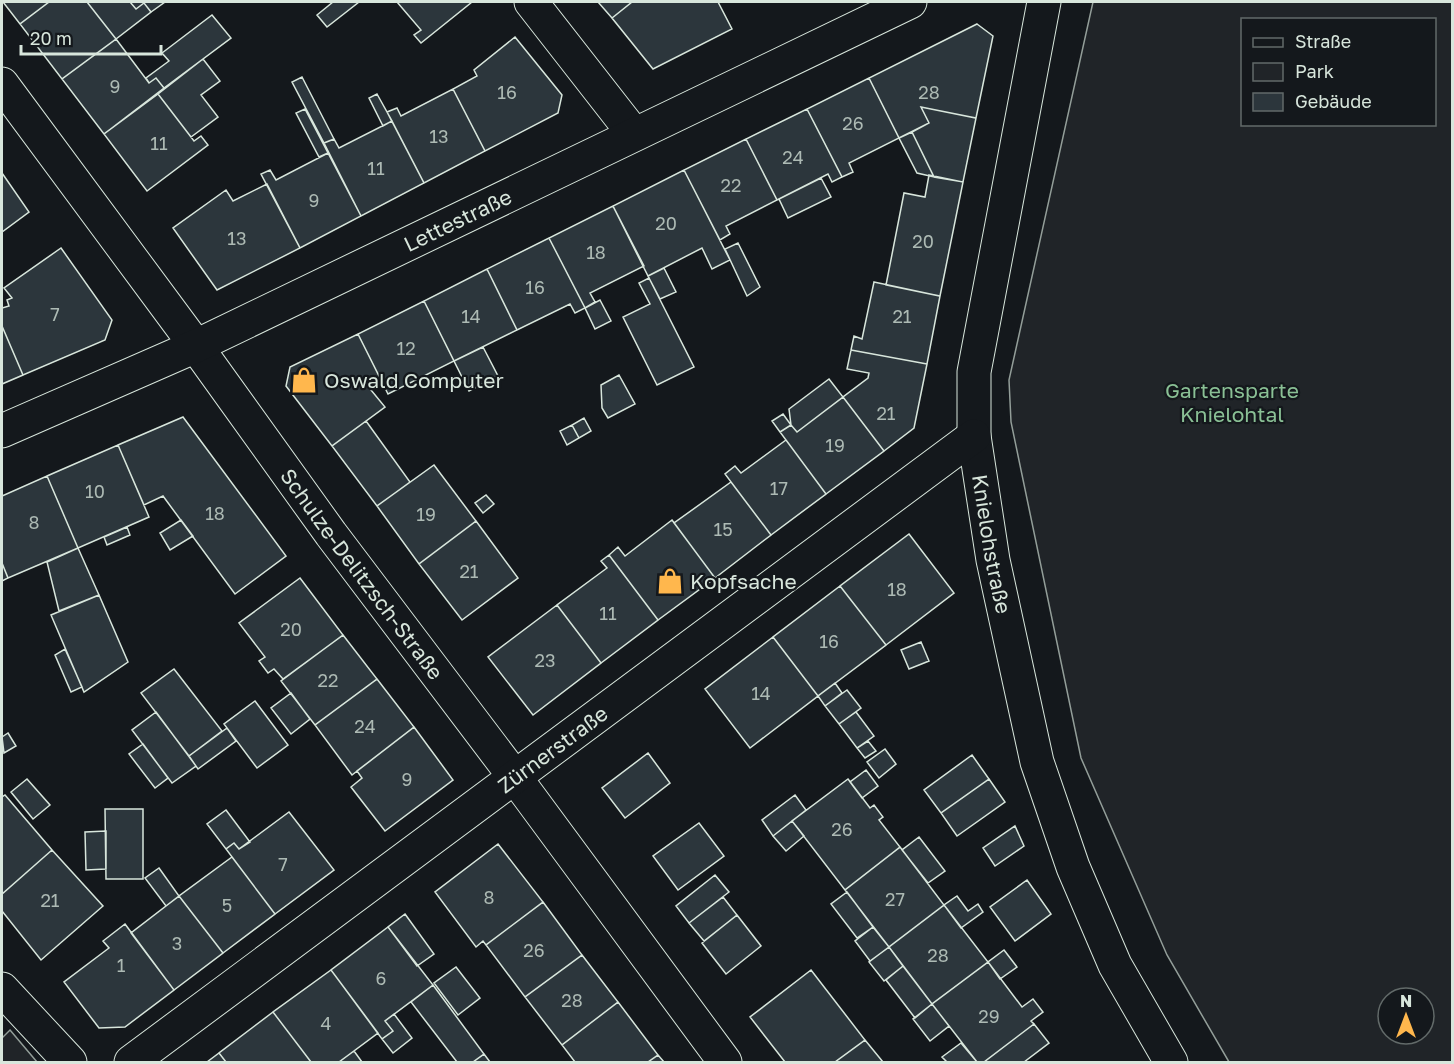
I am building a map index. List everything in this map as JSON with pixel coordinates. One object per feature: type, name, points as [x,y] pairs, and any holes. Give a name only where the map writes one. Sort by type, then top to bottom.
[{"type":"street","points":[[531,2],[634,134]]},
{"type":"street","name":"Lettestraße","points":[[2,431],[196,346],[910,2]]},
{"type":"street","name":"Knielohstraße","points":[[1044,2],[974,372],[974,436],[993,560],[1037,762],[1073,867],[1115,965],[1171,1062]]},
{"type":"street","name":"Schulze-Delitzsch-Straße","points":[[2,84],[196,346],[331,534],[514,776],[725,1062]]},
{"type":"street","name":"Zürnerstraße","points":[[131,1062],[974,436]]},
{"type":"street","points":[[2,989],[70,1062]]},
{"type":"green space","name":"Gartensparte Knielohtal","points":[[1093,2],[1452,2],[1452,1062],[1229,1062],[1167,955],[1081,758],[1011,422],[1009,380]]},
{"type":"green space","points":[[10,1030],[37,1062],[2,1062],[2,1038]]},
{"type":"building","points":[[3,2],[49,2],[20,24]]},
{"type":"building","points":[[49,2],[87,2],[116,39],[62,79],[20,24]]},
{"type":"building","points":[[87,2],[130,2],[136,9],[144,3],[151,12],[116,39]]},
{"type":"building","points":[[130,2],[165,2],[151,12],[144,3],[136,9]]},
{"type":"building","points":[[333,2],[359,2],[327,27],[317,15]]},
{"type":"building","points":[[397,2],[472,2],[421,43],[414,35],[421,30]]},
{"type":"building","points":[[598,2],[632,2],[612,18]]},
{"type":"building","points":[[632,2],[718,2],[732,29],[653,69],[612,18]]},
{"type":"building","points":[[212,15],[231,38],[164,88],[156,78],[149,83],[146,78],[169,61],[162,53]]},
{"type":"building","points":[[977,24],[993,36],[976,118],[921,107],[929,123],[899,138],[869,78]]},
{"type":"building","points":[[515,37],[562,95],[558,113],[485,151],[453,89],[477,76],[474,70]]},
{"type":"building","points":[[116,39],[149,83],[156,78],[164,88],[104,134],[62,79]]},
{"type":"building","points":[[203,59],[220,81],[201,95],[218,117],[191,137],[158,94]]},
{"type":"building","points":[[302,77],[334,139],[324,143],[292,82]]},
{"type":"building","points":[[869,78],[899,138],[849,163],[853,172],[842,177],[807,109]]},
{"type":"building","points":[[453,89],[485,151],[424,183],[387,112],[397,108],[401,116]]},
{"type":"building","points":[[158,94],[194,141],[201,136],[208,145],[147,191],[104,134]]},
{"type":"building","points":[[377,94],[392,121],[383,126],[369,98]]},
{"type":"building","points":[[921,107],[976,118],[963,182],[934,177],[912,132],[929,123]]},
{"type":"building","points":[[305,109],[328,153],[319,157],[296,113]]},
{"type":"building","points":[[807,109],[842,177],[832,182],[828,174],[777,200],[746,139]]},
{"type":"building","points":[[392,121],[424,183],[361,216],[324,143],[334,139],[339,148]]},
{"type":"building","points":[[912,132],[934,177],[917,173],[899,138]]},
{"type":"building","points":[[746,139],[777,200],[726,226],[730,234],[720,240],[684,170]]},
{"type":"building","points":[[328,153],[361,216],[300,248],[261,174],[270,170],[276,180]]},
{"type":"building","points":[[684,170],[730,260],[712,269],[702,248],[648,276],[613,206]]},
{"type":"building","points":[[2,173],[29,212],[2,232]]},
{"type":"building","points":[[929,175],[963,182],[940,296],[886,285],[904,193],[925,197]]},
{"type":"building","points":[[821,178],[831,197],[788,218],[779,199]]},
{"type":"building","points":[[267,184],[300,248],[217,290],[173,228],[226,190],[233,201]]},
{"type":"building","points":[[613,206],[644,266],[590,293],[595,302],[585,308],[549,238]]},
{"type":"building","points":[[549,238],[585,308],[575,313],[570,304],[517,330],[487,269]]},
{"type":"building","points":[[738,243],[760,287],[747,296],[725,249]]},
{"type":"building","points":[[61,248],[112,320],[105,340],[23,375],[2,326],[2,308],[9,306],[7,300],[12,298],[4,288]]},
{"type":"building","points":[[664,268],[676,292],[660,299],[648,276]]},
{"type":"building","points":[[487,269],[517,330],[454,361],[424,301]]},
{"type":"building","points":[[649,278],[694,367],[657,385],[623,317],[650,304],[639,283]]},
{"type":"building","points":[[874,282],[940,296],[927,364],[851,350],[854,336],[862,339]]},
{"type":"building","points":[[600,300],[611,321],[595,329],[585,308]]},
{"type":"building","points":[[424,301],[454,361],[388,394],[358,334]]},
{"type":"building","points":[[2,326],[23,375],[2,384]]},
{"type":"building","points":[[358,334],[383,384],[371,390],[385,407],[332,446],[286,386],[290,367]]},
{"type":"building","points":[[483,347],[498,376],[469,391],[454,361]]},
{"type":"building","points":[[851,350],[927,364],[914,428],[884,451],[843,397],[868,378],[869,373],[847,369]]},
{"type":"building","points":[[619,375],[635,404],[608,418],[602,408],[601,385]]},
{"type":"building","points":[[829,379],[843,397],[797,432],[791,425],[789,409]]},
{"type":"building","points":[[843,397],[884,451],[826,494],[780,432],[791,425],[797,432]]},
{"type":"building","points":[[783,414],[791,425],[780,432],[772,421]]},
{"type":"building","points":[[183,417],[286,556],[235,594],[163,496],[144,505],[118,445]]},
{"type":"building","points":[[584,418],[591,431],[579,438],[572,425]]},
{"type":"building","points":[[366,421],[410,482],[377,506],[332,446]]},
{"type":"building","points":[[572,425],[579,438],[567,445],[560,431]]},
{"type":"building","points":[[786,440],[826,494],[771,535],[725,474],[735,466],[741,473]]},
{"type":"building","points":[[118,445],[149,517],[78,548],[47,476]]},
{"type":"building","points":[[434,465],[476,521],[419,564],[377,506]]},
{"type":"building","points":[[47,476],[78,548],[8,578],[2,563],[2,496]]},
{"type":"building","points":[[731,482],[771,535],[715,578],[674,523]]},
{"type":"building","points":[[486,495],[494,504],[483,513],[475,503]]},
{"type":"building","points":[[181,520],[193,536],[170,550],[160,533]]},
{"type":"building","points":[[672,520],[715,578],[658,620],[609,555],[618,547],[625,556]]},
{"type":"building","points":[[476,521],[518,578],[462,620],[419,564]]},
{"type":"building","points":[[127,527],[130,535],[107,545],[104,537]]},
{"type":"building","points":[[909,534],[954,593],[886,645],[840,586]]},
{"type":"building","points":[[78,548],[99,595],[59,611],[47,562]]},
{"type":"building","points":[[609,555],[658,620],[601,663],[557,605],[607,568],[601,561]]},
{"type":"building","points":[[2,563],[8,578],[2,581]]},
{"type":"building","points":[[300,578],[343,635],[283,679],[274,669],[268,673],[259,661],[265,657],[239,623]]},
{"type":"building","points":[[840,586],[886,645],[818,696],[773,637]]},
{"type":"building","points":[[99,595],[128,662],[84,692],[51,615]]},
{"type":"building","points":[[557,605],[601,663],[533,715],[488,657]]},
{"type":"building","points":[[343,635],[377,679],[315,725],[281,681]]},
{"type":"building","points":[[773,637],[818,696],[750,748],[705,689]]},
{"type":"building","points":[[921,642],[929,661],[909,669],[901,650]]},
{"type":"building","points":[[65,649],[82,687],[71,692],[55,655]]},
{"type":"building","points":[[174,669],[222,731],[189,756],[141,693]]},
{"type":"building","points":[[377,679],[414,727],[352,775],[315,725]]},
{"type":"building","points":[[835,683],[842,693],[825,706],[818,696]]},
{"type":"building","points":[[847,690],[861,708],[839,724],[825,706]]},
{"type":"building","points":[[291,693],[310,719],[291,734],[271,708]]},
{"type":"building","points":[[255,701],[288,745],[257,768],[224,724]]},
{"type":"building","points":[[156,712],[196,766],[172,783],[132,730]]},
{"type":"building","points":[[856,712],[874,736],[857,748],[839,724]]},
{"type":"building","points":[[414,727],[453,780],[385,831],[351,787],[362,778],[357,771]]},
{"type":"building","points":[[227,728],[236,741],[198,769],[189,756]]},
{"type":"building","points":[[8,733],[16,746],[4,753],[2,737]]},
{"type":"building","points":[[868,741],[876,751],[865,758],[857,748]]},
{"type":"building","points":[[143,744],[168,778],[155,788],[129,754]]},
{"type":"building","points":[[885,749],[896,764],[879,778],[867,762]]},
{"type":"building","points":[[648,753],[670,783],[625,818],[602,788]]},
{"type":"building","points":[[972,755],[989,779],[941,813],[924,790]]},
{"type":"building","points":[[866,770],[878,786],[862,798],[850,782]]},
{"type":"building","points":[[27,779],[50,805],[33,819],[11,792]]},
{"type":"building","points":[[848,779],[870,808],[874,805],[883,817],[879,820],[900,847],[845,890],[792,821]]},
{"type":"building","points":[[989,779],[1005,802],[957,836],[941,813]]},
{"type":"building","points":[[5,795],[52,850],[2,894],[2,797]]},
{"type":"building","points":[[795,795],[806,810],[773,836],[762,820]]},
{"type":"building","points":[[105,809],[143,809],[143,879],[106,879]]},
{"type":"building","points":[[226,810],[250,842],[239,849],[234,843],[226,849],[207,824]]},
{"type":"building","points":[[289,812],[334,870],[275,914],[226,849],[234,843],[239,849]]},
{"type":"building","points":[[792,821],[804,836],[786,851],[773,836]]},
{"type":"building","points":[[699,823],[724,856],[678,890],[653,856]]},
{"type":"building","points":[[1015,826],[1024,846],[995,866],[983,848]]},
{"type":"building","points":[[106,831],[106,869],[86,870],[85,832]]},
{"type":"building","points":[[919,837],[945,871],[928,883],[902,850]]},
{"type":"building","points":[[498,844],[543,902],[486,945],[483,941],[476,947],[435,892]]},
{"type":"building","points":[[900,847],[944,905],[889,947],[845,890]]},
{"type":"building","points":[[52,850],[103,906],[41,960],[2,911],[2,894]]},
{"type":"building","points":[[232,857],[275,914],[223,953],[179,896]]},
{"type":"building","points":[[159,868],[179,896],[166,906],[145,878]]},
{"type":"building","points":[[715,875],[729,892],[689,923],[676,906]]},
{"type":"building","points":[[1027,880],[1051,914],[1015,941],[990,907]]},
{"type":"building","points":[[847,892],[873,927],[857,938],[831,904]]},
{"type":"building","points":[[179,896],[223,953],[174,990],[131,933]]},
{"type":"building","points":[[957,896],[968,911],[978,904],[983,912],[961,928],[944,905]]},
{"type":"building","points":[[723,897],[737,915],[704,941],[689,923]]},
{"type":"building","points":[[543,902],[582,955],[525,997],[486,945]]},
{"type":"building","points":[[944,905],[988,962],[932,1004],[889,947]]},
{"type":"building","points":[[405,914],[434,954],[417,966],[388,927]]},
{"type":"building","points":[[737,915],[761,946],[726,974],[702,943]]},
{"type":"building","points":[[125,924],[174,990],[125,1027],[99,1028],[64,982],[109,948],[103,941]]},
{"type":"building","points":[[388,927],[433,985],[385,1021],[393,1031],[382,1039],[331,970]]},
{"type":"building","points":[[873,927],[889,947],[870,961],[855,941]]},
{"type":"building","points":[[889,947],[903,966],[884,981],[869,962]]},
{"type":"building","points":[[1004,950],[1017,967],[1000,979],[988,962]]},
{"type":"building","points":[[582,955],[618,1002],[562,1045],[525,997]]},
{"type":"building","points":[[988,962],[1022,1007],[1033,999],[1043,1012],[1031,1021],[1034,1024],[984,1062],[977,1062],[932,1004]]},
{"type":"building","points":[[903,966],[932,1004],[915,1018],[886,980]]},
{"type":"building","points":[[456,967],[480,998],[458,1015],[434,983]]},
{"type":"building","points":[[331,970],[378,1033],[339,1062],[311,1062],[273,1012]]},
{"type":"building","points":[[811,970],[865,1040],[835,1062],[785,1062],[750,1017]]},
{"type":"building","points":[[433,985],[484,1054],[473,1062],[457,1062],[411,1002]]},
{"type":"building","points":[[618,1002],[658,1055],[648,1062],[575,1062],[562,1045]]},
{"type":"building","points":[[932,1004],[949,1026],[930,1041],[913,1019]]},
{"type":"building","points":[[273,1012],[311,1062],[226,1062],[219,1053]]},
{"type":"building","points":[[394,1014],[412,1038],[393,1053],[382,1039],[393,1031],[385,1021]]},
{"type":"building","points":[[1034,1024],[1049,1043],[1024,1062],[984,1062]]},
{"type":"building","points":[[865,1040],[883,1062],[835,1062]]},
{"type":"building","points":[[961,1043],[977,1062],[947,1062],[942,1057]]},
{"type":"building","points":[[354,1051],[362,1062],[339,1062]]},
{"type":"building","points":[[219,1053],[226,1062],[207,1062]]},
{"type":"building","points":[[484,1054],[490,1062],[473,1062]]},
{"type":"building","points":[[658,1055],[664,1062],[648,1062]]},
{"type":"place","name":"Oswald Computer","points":[[304,380]]},
{"type":"place","name":"Kopfsache","points":[[670,581]]}]
